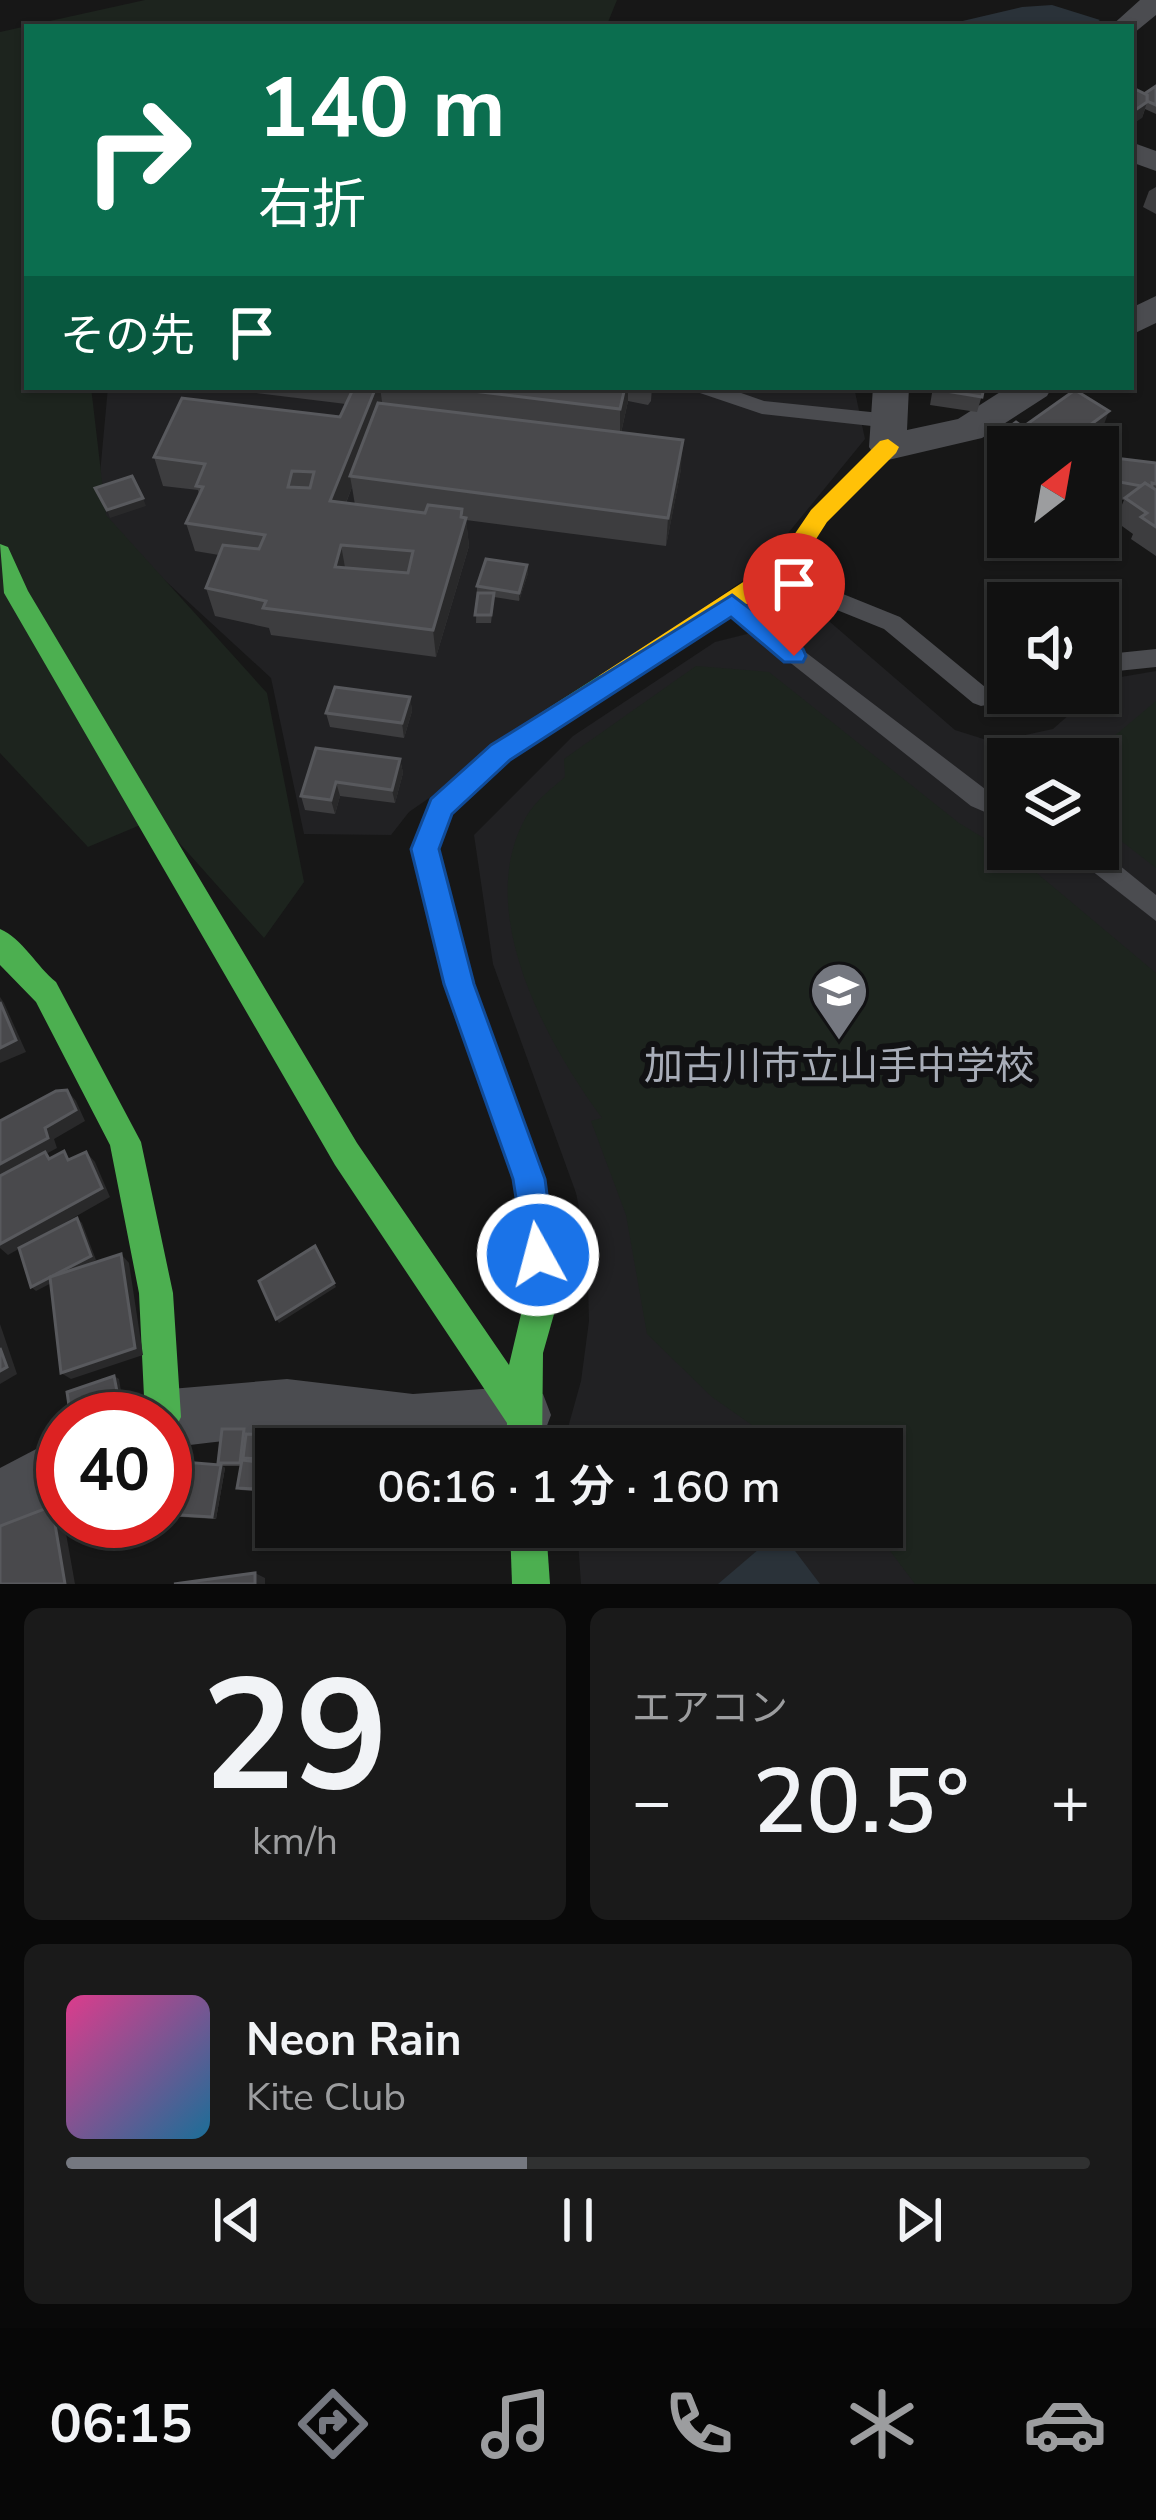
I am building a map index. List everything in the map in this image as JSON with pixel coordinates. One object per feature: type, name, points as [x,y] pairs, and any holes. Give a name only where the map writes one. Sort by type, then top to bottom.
[{"type":"street","points":[[523,1428],[526,1353],[543,1293],[529,1179],[459,984],[425,849],[440,807],[500,753],[786,566],[890,416],[969,430],[1029,390]]},
{"type":"street","points":[[0,553],[16,593],[346,1154],[520,1428]]},
{"type":"street","points":[[0,942],[25,975],[46,992],[70,1085],[106,1099],[125,1142],[155,1294],[160,1392]]},
{"type":"street","points":[[192,1416],[287,1408],[474,1428]]},
{"type":"street","points":[[0,1501],[36,1480]]},
{"type":"street","points":[[529,1548],[531,1584]]},
{"type":"lane","points":[[713,390],[762,407],[890,416]]},
{"type":"lane","points":[[756,390],[890,416]]},
{"type":"lane","points":[[786,566],[835,600],[892,623],[982,697],[987,696]]},
{"type":"lane","points":[[732,604],[987,802]]},
{"type":"lane","points":[[1119,662],[1156,658]]},
{"type":"lane","points":[[1107,870],[1156,910]]},
{"type":"shaded area","points":[[145,0],[617,0],[607,24],[36,24]]},
{"type":"shaded area","points":[[1052,5],[1100,20],[1095,24],[950,24]]},
{"type":"shaded area","points":[[24,27],[24,390],[91,390],[106,515],[267,693],[304,882],[264,938],[157,818],[88,847],[0,753],[0,32]]},
{"type":"shaded area","points":[[108,390],[855,390],[865,439],[758,570],[409,812],[391,835],[304,834],[271,678],[96,517]]},
{"type":"shaded area","name":"加古川市立山手中学校","points":[[800,596],[955,730],[987,740],[987,870],[1119,870],[1119,738],[1011,738],[1053,729],[1070,714],[1119,714],[1119,677],[1156,671],[1156,1584],[581,1584],[578,1548],[903,1548],[903,1428],[569,1428],[589,1321],[587,1246],[576,1193],[493,964],[474,835],[573,736],[715,642],[747,634]]},
{"type":"shaded area","name":"加古川市立山手中学校","points":[[696,666],[769,672],[987,840],[987,870],[1033,870],[1156,973],[1156,1584],[915,1584],[888,1548],[903,1548],[903,1428],[756,1428],[712,1397],[647,1334],[626,1215],[591,1121],[602,1118],[539,1014],[512,934],[508,893],[512,854],[526,817],[565,777],[564,759]]},
{"type":"shaded area","points":[[1156,701],[1156,868],[1119,839],[1119,738],[1112,738]]},
{"type":"shaded area","points":[[760,1548],[793,1548],[820,1584],[718,1584]]},
{"type":"building","points":[[1156,86],[1156,105],[1144,94]]},
{"type":"building","points":[[1134,88],[1147,95],[1147,102],[1134,111]]},
{"type":"building","points":[[353,390],[375,390],[330,501],[425,513],[428,505],[462,509],[461,517],[466,518],[433,630],[263,608],[266,601],[206,588],[223,545],[259,549],[265,535],[186,523],[203,487],[196,486],[205,464],[154,457],[182,398],[340,417]],"holes":[[[292,471],[314,472],[310,488],[288,487]],[[341,545],[413,551],[408,573],[335,567]]]},
{"type":"building","points":[[465,390],[624,390],[620,409]]},
{"type":"building","points":[[940,390],[983,390],[982,397]]},
{"type":"building","points":[[1075,390],[1109,411],[1089,426],[1024,426]]},
{"type":"building","points":[[378,403],[683,440],[668,518],[350,476]]},
{"type":"building","points":[[1119,459],[1156,463],[1156,484],[1119,482]]},
{"type":"building","points":[[132,476],[143,498],[107,510],[95,488]]},
{"type":"building","points":[[1145,483],[1156,490],[1156,527],[1141,517],[1147,513],[1125,498]]},
{"type":"building","points":[[486,559],[527,565],[519,593],[477,586]]},
{"type":"building","points":[[478,593],[494,593],[491,615],[475,615]]},
{"type":"building","points":[[335,687],[410,697],[402,723],[326,713]]},
{"type":"building","points":[[316,748],[400,759],[392,790],[336,782],[331,800],[301,796]]},
{"type":"building","points":[[0,1002],[16,1040],[0,1048]]},
{"type":"building","points":[[67,1090],[76,1110],[45,1128],[48,1138],[0,1164],[0,1121],[56,1091]]},
{"type":"building","points":[[64,1151],[68,1160],[86,1152],[102,1188],[0,1244],[0,1176],[45,1152],[49,1159]]},
{"type":"building","points":[[77,1218],[91,1256],[31,1287],[19,1248]]},
{"type":"building","points":[[315,1246],[334,1283],[276,1319],[259,1281]]},
{"type":"building","points":[[121,1254],[135,1348],[61,1373],[50,1277]]},
{"type":"building","points":[[114,1376],[117,1392],[67,1392]]},
{"type":"building","points":[[222,1429],[244,1429],[240,1463],[218,1463]]},
{"type":"building","points":[[246,1434],[255,1434],[255,1459],[243,1458]]},
{"type":"building","points":[[242,1460],[255,1462],[255,1489],[237,1488]]},
{"type":"building","points":[[192,1463],[221,1465],[212,1517],[192,1516]]},
{"type":"building","points":[[36,1512],[36,1548],[59,1548],[65,1584],[0,1584],[0,1526]]},
{"type":"building","points":[[255,1573],[255,1584],[174,1584]]},
{"type":"traffic: fast","points":[[0,553],[16,593],[346,1154],[522,1415]]},
{"type":"traffic: fast","points":[[524,1428],[526,1353],[543,1293],[529,1179],[459,984],[425,849],[440,807],[500,753],[609,682]]},
{"type":"traffic: fast","points":[[0,942],[25,975],[46,992],[125,1142],[156,1293],[162,1392]]},
{"type":"traffic: fast","points":[[529,1548],[531,1584]]},
{"type":"traffic: slow","points":[[609,682],[786,566],[819,516],[888,447]]},
{"type":"place","name":"加古川市立山手中学校","points":[[839,1042]]},
{"type":"route","points":[[538,1255],[529,1179],[459,984],[425,849],[440,807],[500,753],[732,604],[794,656]]}]
